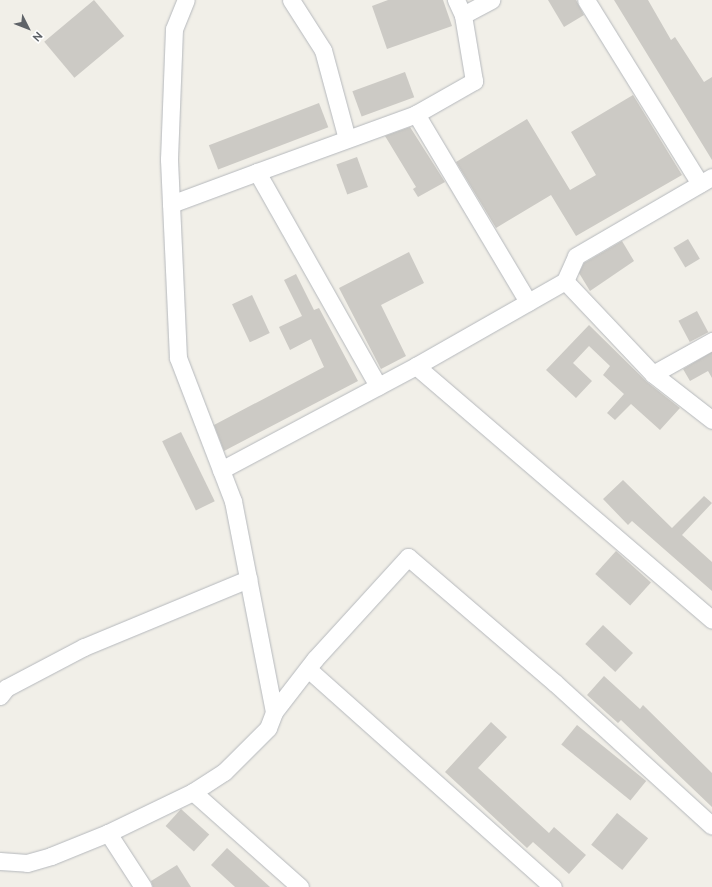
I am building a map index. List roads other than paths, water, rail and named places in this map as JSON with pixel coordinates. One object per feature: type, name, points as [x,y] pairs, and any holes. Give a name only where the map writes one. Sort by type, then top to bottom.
[{"type":"street","points":[[186,0],[174,29],[169,159],[178,358],[233,501],[274,712]]},
{"type":"street","points":[[291,0],[323,50],[347,139]]},
{"type":"street","points":[[171,204],[416,114],[474,81],[459,7],[491,0]]},
{"type":"street","points":[[221,470],[416,366],[565,281],[576,256],[706,180],[586,0]]},
{"type":"street","points":[[416,114],[528,302]]},
{"type":"street","points":[[257,172],[378,386]]},
{"type":"street","points":[[565,281],[653,374],[712,420]]},
{"type":"street","points":[[653,374],[712,341]]},
{"type":"street","points":[[416,366],[712,620]]},
{"type":"street","points":[[0,861],[27,863],[108,833],[193,792],[235,761],[268,728],[274,712],[308,669],[408,557],[555,683],[712,826]]},
{"type":"street","points":[[0,696],[6,688],[84,647],[248,579]]},
{"type":"street","points":[[308,669],[553,887]]},
{"type":"street","points":[[193,792],[300,887]]},
{"type":"street","points":[[108,833],[143,887]]}]
